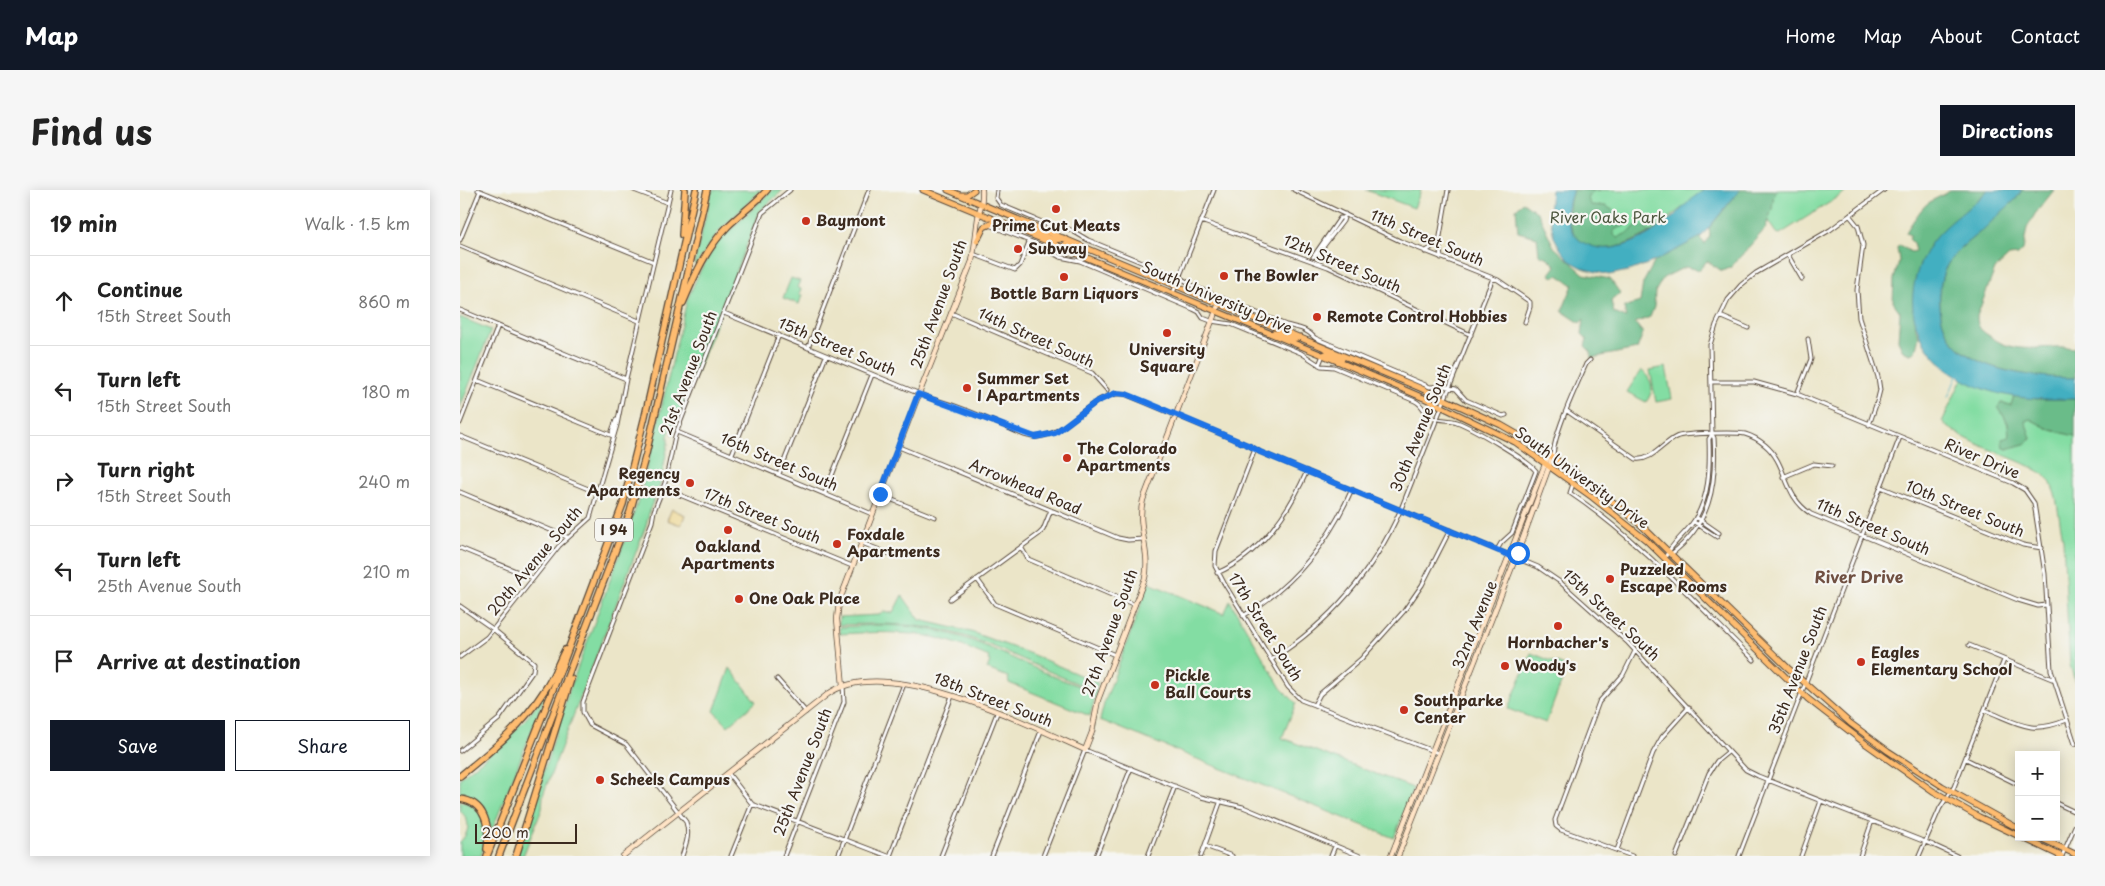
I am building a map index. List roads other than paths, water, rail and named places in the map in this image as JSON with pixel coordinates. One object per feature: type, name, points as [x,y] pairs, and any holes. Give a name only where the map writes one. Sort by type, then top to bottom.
[{"type":"highway","points":[[678,262],[685,190]]},
{"type":"highway","name":"I 94","points":[[487,856],[582,616],[611,539],[633,469],[678,262],[696,190]]},
{"type":"highway","name":"I 94","points":[[499,856],[630,512],[646,454],[707,190]]},
{"type":"highway","points":[[678,314],[712,245],[767,190]]},
{"type":"highway","points":[[460,776],[499,744],[527,716],[546,690],[582,616]]},
{"type":"highway","points":[[516,856],[585,633]]},
{"type":"highway","points":[[460,799],[472,803],[480,809],[486,819],[489,832],[487,856]]},
{"type":"main road","name":"South University Drive","points":[[923,190],[1270,333],[1442,407],[1515,442],[1620,518],[1665,558],[1803,694],[1885,759],[1946,799],[2015,834]]},
{"type":"main road","name":"South University Drive","points":[[948,190],[1357,361],[1501,425],[1551,455],[1618,506],[1670,552],[1805,684],[1863,733],[1951,792],[2015,826]]},
{"type":"main road","points":[[959,195],[967,195],[974,190]]},
{"type":"main road","points":[[977,241],[987,225],[998,221]]},
{"type":"main road","points":[[1027,232],[1033,231],[1054,240],[1063,238]]},
{"type":"main road","points":[[1064,247],[1069,245],[1087,252],[1094,251]]},
{"type":"main road","points":[[1270,333],[1279,333],[1293,339],[1300,337]]},
{"type":"main road","points":[[1323,356],[1328,353],[1351,362],[1357,361]]},
{"type":"main road","name":"South University Drive","points":[[2029,841],[2062,856]]},
{"type":"main road","points":[[2047,841],[2075,854]]},
{"type":"street","points":[[460,240],[480,190],[654,262]]},
{"type":"street","points":[[634,190],[668,204]]},
{"type":"street","name":"20th Avenue South","points":[[460,657],[478,645],[493,629],[567,537],[590,518],[613,436],[612,430],[617,418],[671,190]]},
{"type":"street","name":"21st Avenue South","points":[[679,812],[626,744],[618,738],[596,730],[585,718],[582,707],[652,522],[677,432],[762,213],[790,190]]},
{"type":"street","points":[[808,348],[869,190]]},
{"type":"street","name":"25th Avenue South","points":[[784,856],[844,702],[837,611],[852,566],[973,254],[977,241],[982,190]]},
{"type":"street","points":[[996,190],[996,198],[1001,205],[1049,225],[1067,229],[1088,240],[1179,276],[1193,286],[1286,326],[1309,331],[1315,338],[1430,387],[1456,390],[1466,400],[1503,416],[1506,415]]},
{"type":"street","points":[[1173,293],[1214,190]]},
{"type":"street","name":"11th Street South","points":[[1294,190],[1426,252],[1504,283],[1530,302],[1526,322]]},
{"type":"street","points":[[1441,258],[1439,242],[1448,190]]},
{"type":"street","points":[[1670,552],[1702,521],[1714,484],[1715,457],[1712,434],[1710,345],[1728,300],[1741,285],[1756,273],[1850,216],[1884,190]]},
{"type":"street","points":[[1311,261],[1343,221],[1345,214]]},
{"type":"street","points":[[1850,216],[1858,226],[1862,245],[1857,290],[1859,318],[1878,377],[1880,390],[1869,425]]},
{"type":"street","name":"12th Street South","points":[[1201,221],[1311,261],[1471,335]]},
{"type":"street","points":[[987,225],[1037,244],[1060,257],[1080,261],[1193,309],[1211,322],[1234,325],[1301,353],[1319,366],[1342,370],[1415,401],[1422,404],[1428,415],[1437,419],[1460,423],[1494,442],[1535,469],[1535,474],[1512,533],[1501,543],[1497,550]]},
{"type":"street","points":[[1063,238],[1067,229]]},
{"type":"street","points":[[973,254],[1015,270],[1020,264],[1029,242]]},
{"type":"street","points":[[1426,252],[1439,242]]},
{"type":"street","points":[[460,246],[640,322]]},
{"type":"street","points":[[1788,255],[1802,279]]},
{"type":"street","name":"30th Avenue South","points":[[1271,660],[1314,629],[1336,608],[1352,590],[1375,558],[1400,509],[1494,278]]},
{"type":"street","name":"27th Avenue South","points":[[1043,856],[1092,732],[1095,708],[1147,569],[1142,504],[1219,303]]},
{"type":"street","points":[[460,310],[626,379]]},
{"type":"street","name":"15th Street South","points":[[724,313],[918,394],[1035,437],[1055,433],[1096,402],[1116,393],[1126,394],[1538,567],[1553,576],[1598,615],[1635,651],[1746,770],[1769,781],[1957,856]]},
{"type":"street","name":"14th Street South","points":[[950,313],[1092,373],[1107,390]]},
{"type":"street","points":[[1720,316],[1748,328]]},
{"type":"street","points":[[460,423],[498,326]]},
{"type":"street","points":[[1300,337],[1303,329]]},
{"type":"street","points":[[732,454],[779,335]]},
{"type":"street","points":[[1797,394],[1811,359],[1808,339]]},
{"type":"street","points":[[779,474],[826,356]]},
{"type":"street","points":[[1319,366],[1323,356]]},
{"type":"street","name":"32nd Avenue","points":[[1391,856],[1509,555],[1547,465],[1586,364],[1590,360]]},
{"type":"street","points":[[825,493],[872,375]]},
{"type":"street","points":[[477,380],[613,436]]},
{"type":"street","name":"River Drive","points":[[1711,382],[1754,382],[1797,394],[2013,483],[2025,490],[2034,503],[2042,548],[2053,680],[2075,744]]},
{"type":"street","name":"11th Street South","points":[[1567,411],[1636,459],[1647,457],[1678,436],[1743,434],[1754,438],[1771,450],[1795,501],[1803,509],[1828,522],[2018,600],[2038,606],[2046,605]]},
{"type":"street","name":"16th Street South","points":[[677,432],[872,514]]},
{"type":"street","points":[[1657,566],[1694,522],[1708,482],[1709,439],[1712,434]]},
{"type":"street","points":[[460,436],[598,493]]},
{"type":"street","name":"35th Avenue South","points":[[1739,856],[1789,725],[1803,694],[1805,684],[1900,437]]},
{"type":"street","name":"Arrowhead Road","points":[[898,446],[1118,538],[1128,540],[1144,539]]},
{"type":"street","points":[[1255,449],[1216,551],[1215,566],[1218,573],[1229,568],[1249,553],[1272,531],[1298,492],[1307,471]]},
{"type":"street","points":[[1784,477],[1814,464],[1832,466]]},
{"type":"street","name":"32nd Avenue","points":[[1398,856],[1516,558],[1547,465]]},
{"type":"street","points":[[1708,482],[1714,484]]},
{"type":"street","points":[[1573,483],[1570,493],[1633,542],[1754,660]]},
{"type":"street","name":"10th Street South","points":[[1881,487],[2023,545],[2042,548]]},
{"type":"street","name":"17th Street South","points":[[663,488],[852,566]]},
{"type":"street","points":[[1243,616],[1273,596],[1295,577],[1329,535],[1352,489]]},
{"type":"street","points":[[460,492],[567,537]]},
{"type":"street","points":[[880,494],[935,517]]},
{"type":"street","points":[[950,599],[1043,530],[1051,510]]},
{"type":"street","points":[[1696,517],[1719,533]]},
{"type":"street","points":[[1694,522],[1717,537]]},
{"type":"street","points":[[1314,705],[1320,694],[1361,660],[1404,611],[1422,585],[1450,530]]},
{"type":"street","points":[[862,542],[896,556]]},
{"type":"street","points":[[1020,547],[1028,559],[1135,605]]},
{"type":"street","points":[[460,548],[533,578]]},
{"type":"street","name":"17th Street South","points":[[1218,573],[1271,660],[1294,694],[1301,700],[1432,751]]},
{"type":"street","points":[[977,579],[995,604],[1115,655]]},
{"type":"street","points":[[460,606],[493,629],[534,663],[533,671],[499,719],[460,752]]},
{"type":"street","points":[[1729,635],[1736,628]]},
{"type":"street","points":[[1969,646],[2053,680]]},
{"type":"street","points":[[1632,856],[1561,830],[1556,826],[1555,820],[1599,702],[1623,675],[1635,651]]},
{"type":"street","points":[[1919,856],[1924,842],[1951,792],[1966,759],[2004,660]]},
{"type":"street","points":[[777,679],[806,712]]},
{"type":"street","name":"18th Street South","points":[[623,856],[838,688],[869,682],[917,685],[952,695],[1175,786],[1220,803],[1243,807],[1360,856]]},
{"type":"street","points":[[838,856],[904,684]]},
{"type":"street","points":[[728,773],[752,804],[889,856],[952,695]]},
{"type":"street","points":[[1617,850],[1653,754],[1662,737],[1689,707]]},
{"type":"street","points":[[1985,710],[2031,728],[2041,728],[2067,720]]},
{"type":"street","points":[[940,856],[997,713]]},
{"type":"street","points":[[992,856],[1040,731]]},
{"type":"street","points":[[1432,751],[1438,753]]},
{"type":"street","points":[[1676,856],[1709,773],[1717,761],[1728,752]]},
{"type":"street","points":[[1966,759],[2015,783]]},
{"type":"street","points":[[1096,856],[1131,768]]},
{"type":"street","points":[[1148,856],[1175,786]]},
{"type":"street","points":[[1801,856],[1821,801]]},
{"type":"street","points":[[1201,856],[1220,803]]},
{"type":"street","points":[[732,856],[752,804]]},
{"type":"street","points":[[2060,805],[2075,812]]},
{"type":"street","points":[[679,812],[689,830],[688,840],[682,856]]},
{"type":"street","points":[[1860,856],[1872,821]]},
{"type":"street","points":[[2062,856],[2075,826]]},
{"type":"street","points":[[1205,846],[1232,856]]},
{"type":"street","points":[[1331,856],[1335,846]]},
{"type":"water","points":[[1551,190],[1573,190],[1568,220],[1575,236],[1589,245],[1611,248],[1634,242],[1655,230],[1701,192],[1706,190],[1740,190],[1701,237],[1655,261],[1632,270],[1609,275],[1585,269],[1570,261],[1561,250],[1554,237],[1549,212]]},
{"type":"water","points":[[1988,190],[2022,190],[2016,199],[1957,252],[1946,267],[1942,278],[1940,295],[1940,306],[1945,328],[1956,345],[1971,357],[1991,366],[2012,372],[2075,378],[2075,399],[2035,399],[2011,396],[1984,389],[1960,378],[1940,363],[1925,344],[1916,323],[1913,300],[1916,275],[1928,248],[1948,225]]},
{"type":"waterway","points":[[1948,397],[1957,376]]},
{"type":"place","name":"Prime Cut Meats","points":[[1056,209]]},
{"type":"place","name":"Baymont","points":[[806,221]]},
{"type":"place","name":"Subway","points":[[1018,249]]},
{"type":"place","name":"The Bowler","points":[[1224,276]]},
{"type":"place","name":"Bottle Barn Liquors","points":[[1064,277]]},
{"type":"place","name":"Remote Control Hobbies","points":[[1317,317]]},
{"type":"place","name":"University Square","points":[[1167,333]]},
{"type":"place","name":"Summer Set I Apartments","points":[[967,388]]},
{"type":"place","name":"The Colorado Apartments","points":[[1067,458]]},
{"type":"place","name":"Regency Apartments","points":[[690,483]]},
{"type":"place","name":"Oakland Apartments","points":[[728,530]]},
{"type":"place","name":"Foxdale Apartments","points":[[837,544]]},
{"type":"place","name":"Puzzeled Escape Rooms","points":[[1610,579]]},
{"type":"place","name":"One Oak Place","points":[[739,599]]},
{"type":"place","name":"Hornbacher's","points":[[1558,626]]},
{"type":"place","name":"Eagles Elementary School","points":[[1861,662]]},
{"type":"place","name":"Woody's","points":[[1505,666]]},
{"type":"place","name":"Pickle Ball Courts","points":[[1155,685]]},
{"type":"place","name":"Southparke Center","points":[[1404,710]]},
{"type":"place","name":"Scheels Campus","points":[[600,780]]},
{"type":"district","name":"River Drive","points":[[1859,577]]},
{"type":"park label","name":"River Oaks Park","points":[[1608,218]]}]
